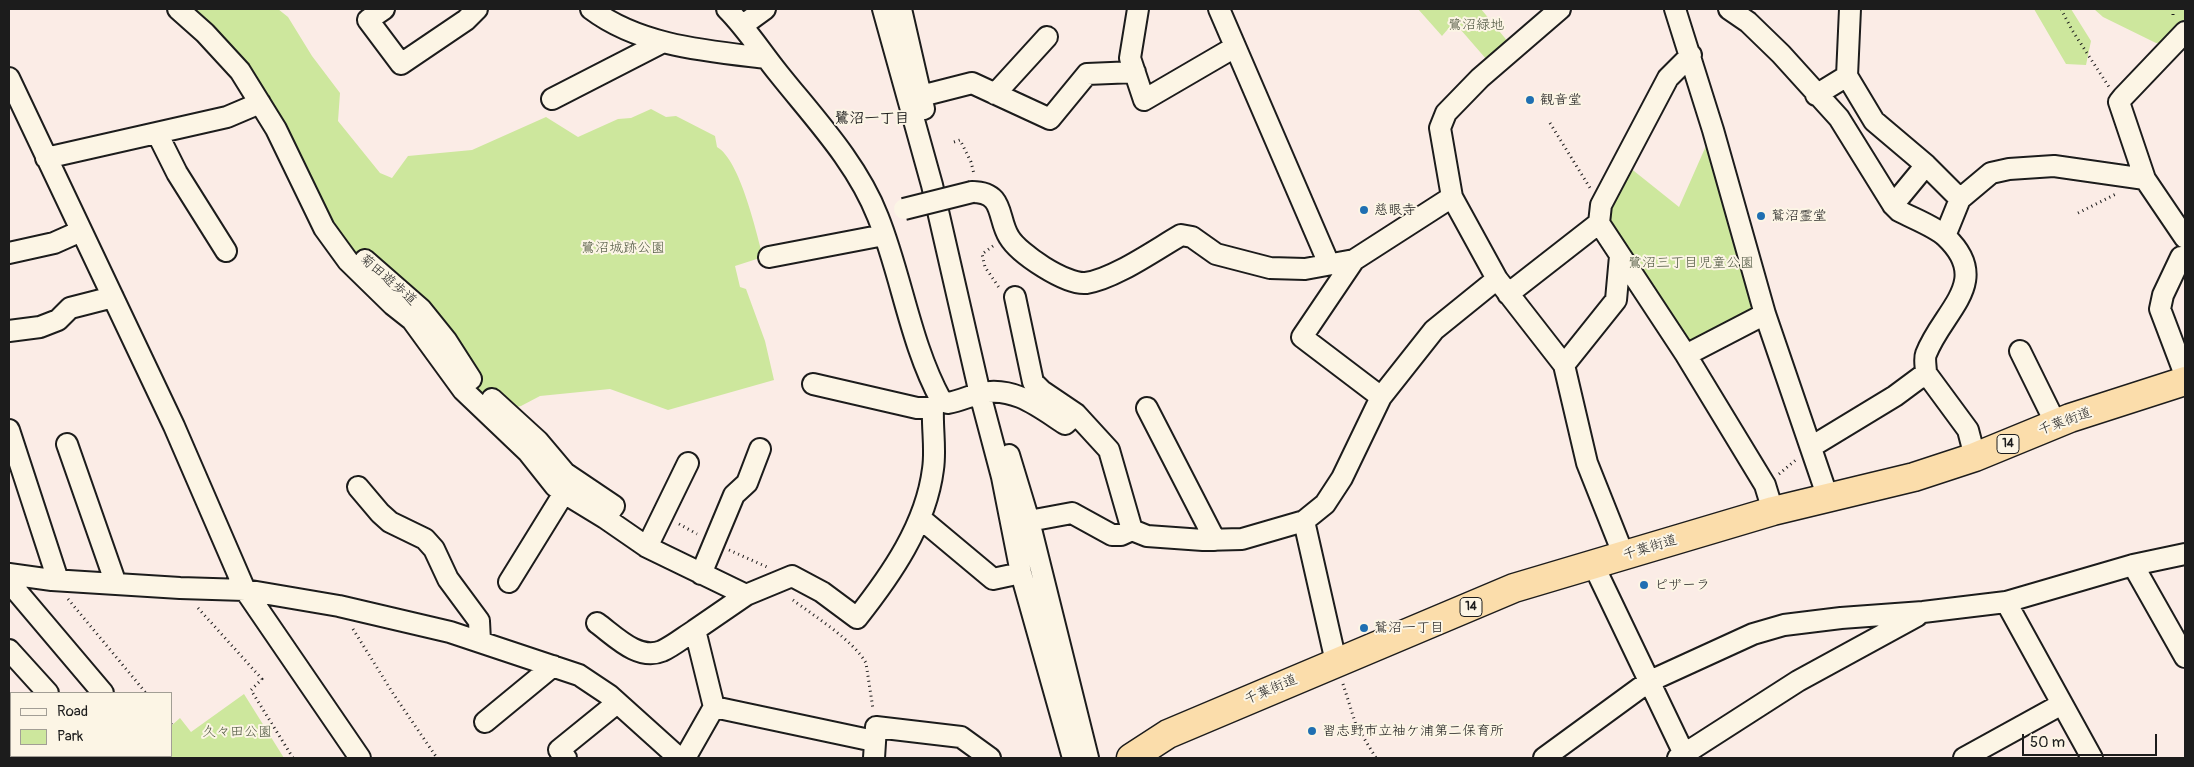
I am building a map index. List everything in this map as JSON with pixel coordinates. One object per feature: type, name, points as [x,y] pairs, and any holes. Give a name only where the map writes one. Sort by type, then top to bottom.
[{"type":"highway","name":"千葉街道","points":[[1131,758],[1168,734],[1514,588],[1773,511],[1914,477],[1976,457],[2056,424],[2185,382]]},
{"type":"street","points":[[178,9],[240,71],[276,129],[324,228],[348,261],[393,305],[412,320],[463,390],[528,452],[555,486],[647,547],[746,595]]},
{"type":"street","name":"菊田遊歩道","points":[[197,9],[251,64],[285,123],[338,230],[355,251],[421,309],[446,340],[463,369],[474,382],[538,441],[565,474],[614,506],[605,518]]},
{"type":"street","points":[[384,9],[368,20],[401,64],[466,20],[477,9]]},
{"type":"street","points":[[591,9],[604,19],[663,42],[703,50],[766,58]]},
{"type":"street","points":[[596,623],[638,652],[661,651],[746,595],[792,576],[822,592],[858,618],[888,578],[920,518],[933,469],[937,404],[878,216],[856,171],[766,58],[743,25],[727,9]]},
{"type":"street","points":[[743,25],[765,9]]},
{"type":"street","points":[[883,9],[932,185],[985,393],[1029,521],[1088,758]]},
{"type":"street","points":[[901,9],[985,393],[1021,573],[1073,758]]},
{"type":"street","points":[[1138,9],[1130,58],[1144,100],[1234,47]]},
{"type":"street","points":[[1219,9],[1329,264]]},
{"type":"street","points":[[1560,9],[1480,78],[1446,113],[1440,128],[1452,197],[1502,287],[1564,366],[1587,463],[1624,556]]},
{"type":"street","points":[[1678,9],[1765,314],[1828,498]]},
{"type":"street","points":[[1729,9],[1748,22],[1781,54],[1816,95],[1839,118],[1893,205],[1899,211],[1945,236],[1962,258],[1967,278],[1958,299],[1926,356],[1926,373],[1968,430],[1976,457]]},
{"type":"street","points":[[1850,9],[1846,76],[1874,121],[1926,165],[1960,199]]},
{"type":"street","points":[[2182,30],[2157,63],[2119,102],[2145,179],[2184,252],[2163,295],[2160,309],[2185,375]]},
{"type":"street","points":[[996,94],[1047,37]]},
{"type":"street","points":[[552,99],[663,42]]},
{"type":"street","points":[[1015,297],[1033,382],[1042,392],[1076,414],[1108,450],[1127,519],[1132,530],[1146,536],[1214,540],[1255,537],[1304,521],[1325,504],[1342,478],[1381,397],[1434,330],[1502,287],[1600,214],[1668,78],[1691,55]]},
{"type":"street","points":[[921,96],[972,83],[1050,118],[1087,74],[1135,72]]},
{"type":"street","points":[[1816,95],[1846,76]]},
{"type":"street","points":[[9,78],[174,426],[245,590],[360,758]]},
{"type":"street","points":[[46,158],[227,117],[260,103]]},
{"type":"street","points":[[157,133],[177,173],[226,251]]},
{"type":"street","points":[[1893,205],[1926,165]]},
{"type":"street","points":[[1945,236],[1960,199],[1991,173],[2010,169],[2054,166],[2145,179]]},
{"type":"street","points":[[878,216],[974,187],[993,200],[1000,209],[1008,235],[1026,254],[1048,270],[1071,281],[1084,283],[1104,278],[1181,235],[1192,237],[1216,254],[1270,268],[1305,269],[1354,260]]},
{"type":"street","points":[[1381,397],[1302,337],[1354,260],[1452,197]]},
{"type":"street","points":[[1600,214],[1620,256],[1686,355],[1765,485],[1773,511]]},
{"type":"street","points":[[9,253],[54,243],[81,231]]},
{"type":"street","points":[[768,257],[884,234]]},
{"type":"street","points":[[1564,366],[1616,300],[1620,256]]},
{"type":"street","points":[[9,332],[40,327],[58,320],[70,308],[113,297]]},
{"type":"street","points":[[1686,355],[1765,314]]},
{"type":"street","points":[[2020,351],[2056,424]]},
{"type":"street","points":[[1811,447],[1895,396],[1926,373]]},
{"type":"street","points":[[813,384],[917,408],[1002,391],[1026,398],[1065,424],[1076,414]]},
{"type":"street","points":[[1147,408],[1214,540]]},
{"type":"street","points":[[9,430],[55,580]]},
{"type":"street","points":[[67,444],[116,584]]},
{"type":"street","points":[[701,574],[734,494],[747,483],[760,449]]},
{"type":"street","points":[[647,547],[688,464]]},
{"type":"street","points":[[358,486],[390,522],[425,539],[434,549],[448,579],[479,621],[480,642]]},
{"type":"street","points":[[509,582],[564,493]]},
{"type":"street","points":[[1029,521],[1072,513],[1112,535],[1121,535],[1132,530]]},
{"type":"street","points":[[920,518],[993,579],[1021,573]]},
{"type":"street","points":[[1304,521],[1336,662]]},
{"type":"street","points":[[1544,758],[1648,682],[1752,634],[1784,625],[2006,602],[2133,565],[2185,554]]},
{"type":"street","points":[[1594,564],[1682,757],[1798,681],[1923,612]]},
{"type":"street","points":[[2133,565],[2185,658]]},
{"type":"street","points":[[9,574],[55,580],[245,590],[339,606],[450,632],[579,675],[617,703],[679,758]]},
{"type":"street","points":[[9,582],[102,692]]},
{"type":"street","points":[[2006,602],[2092,758]]},
{"type":"street","points":[[685,758],[714,707],[695,630]]},
{"type":"street","points":[[9,650],[47,692]]},
{"type":"street","points":[[485,722],[553,666]]},
{"type":"street","points":[[566,758],[559,750],[617,703]]},
{"type":"street","points":[[1964,758],[2062,704]]},
{"type":"street","points":[[714,707],[875,742],[961,737],[990,758]]},
{"type":"path","points":[[2061,9],[2072,30],[2119,102]]},
{"type":"path","points":[[2173,9],[2182,30]]},
{"type":"path","points":[[1550,123],[1600,214]]},
{"type":"path","points":[[954,142],[960,140],[971,162],[974,187]]},
{"type":"path","points":[[2078,213],[2145,179]]},
{"type":"path","points":[[1008,235],[982,254],[985,267],[1004,296],[1015,297]]},
{"type":"path","points":[[1765,485],[1811,447]]},
{"type":"path","points":[[55,580],[145,692]]},
{"type":"path","points":[[772,583],[843,638],[866,663],[875,742]]},
{"type":"path","points":[[180,588],[262,679],[251,690],[293,758]]},
{"type":"path","points":[[339,606],[394,695],[437,758]]},
{"type":"path","points":[[1336,662],[1356,725],[1376,758]]},
{"type":"green space","name":"鷺沼城跡公園","points":[[184,9],[278,9],[288,17],[312,56],[340,93],[338,121],[380,173],[392,178],[408,156],[472,150],[546,117],[578,137],[618,119],[631,118],[651,109],[666,117],[676,116],[715,136],[717,147],[725,154],[740,181],[763,257],[735,266],[740,287],[746,289],[765,341],[774,380],[668,410],[610,389],[540,396],[521,406],[496,412],[352,260],[298,157]]},
{"type":"green space","name":"鷺沼緑地","points":[[1418,9],[1481,9],[1509,43],[1487,60],[1454,22],[1442,36]]},
{"type":"green space","points":[[2034,9],[2071,9],[2091,41],[2086,65],[2066,64]]},
{"type":"green space","points":[[2094,9],[2185,9],[2185,25],[2167,42],[2156,43],[2103,17]]},
{"type":"green space","name":"鷺沼三丁目児童公園","points":[[1713,130],[1765,314],[1686,355],[1599,223],[1624,163],[1679,207]]},
{"type":"green space","name":"久々田公園","points":[[244,694],[284,758],[154,757],[172,757],[172,725],[180,718],[191,732]]},
{"type":"place","name":"観音堂","points":[[1530,100]]},
{"type":"place","name":"慈眼寺","points":[[1364,210]]},
{"type":"place","name":"鷲沼霊堂","points":[[1761,216]]},
{"type":"place","name":"ピザーラ","points":[[1644,585]]},
{"type":"place","name":"鷲沼一丁目","points":[[1364,628]]},
{"type":"place","name":"習志野市立袖ケ浦第二保育所","points":[[1312,731]]},
{"type":"district","name":"鷺沼一丁目","points":[[872,119]]}]
